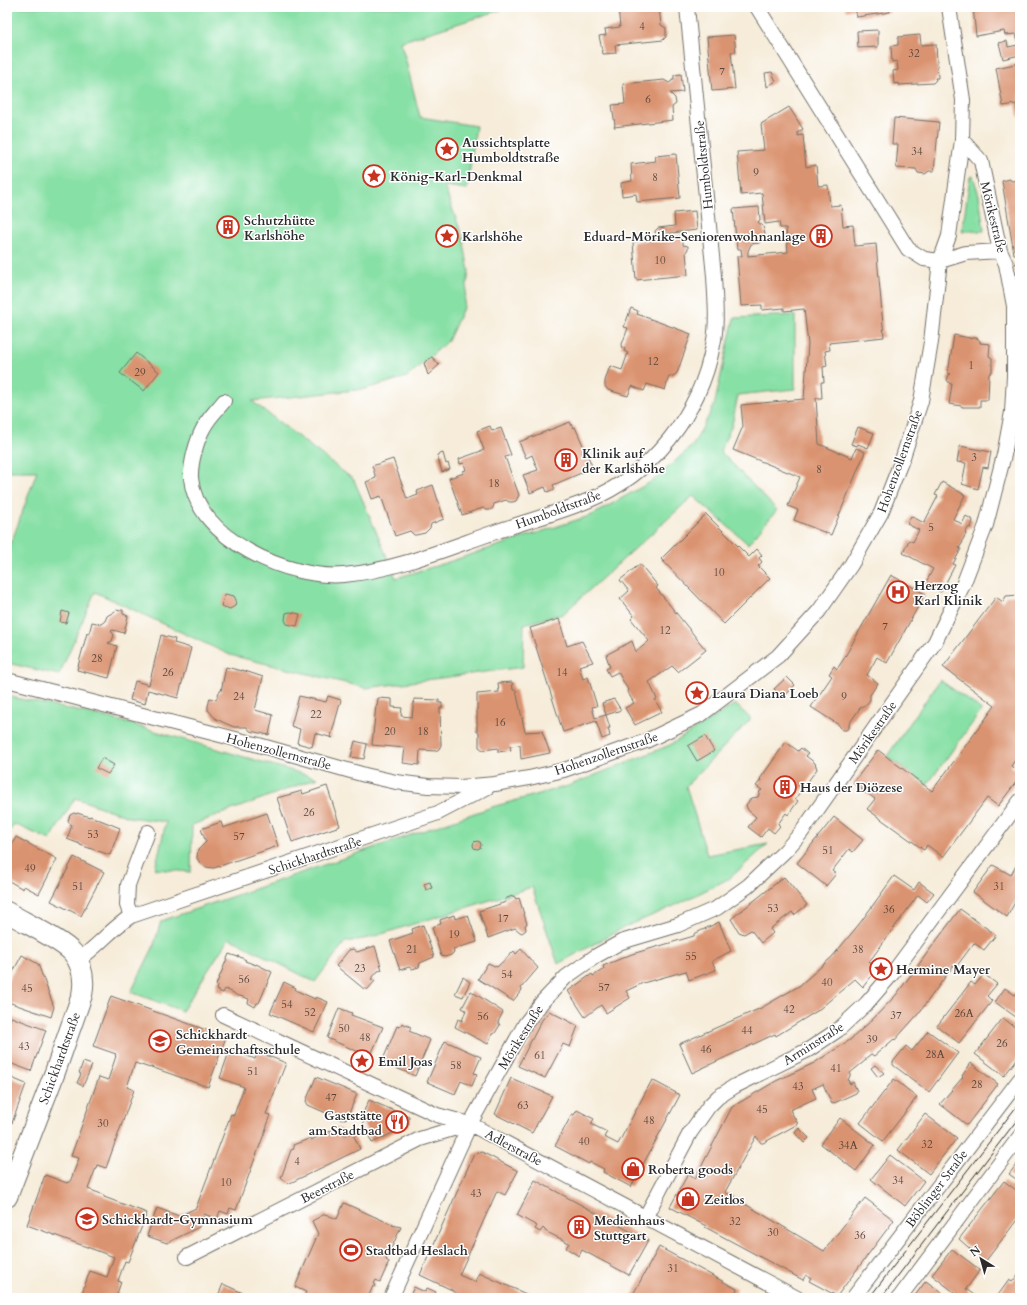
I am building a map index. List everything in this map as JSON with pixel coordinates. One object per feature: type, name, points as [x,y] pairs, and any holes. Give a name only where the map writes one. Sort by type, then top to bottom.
[{"type":"main road","points":[[7,912],[64,946],[72,953],[77,961]]},
{"type":"main road","name":"Schickhardtstraße","points":[[7,1197],[55,1072],[82,994],[84,985],[83,977],[77,961]]},
{"type":"street","name":"Humboldtstraße","points":[[224,401],[204,427],[195,450],[191,477],[196,499],[209,520],[225,536],[252,553],[280,566],[311,573],[342,575],[381,569],[428,555],[587,501],[617,486],[645,466],[669,440],[691,408],[705,376],[714,344],[716,320],[714,276],[688,7]]},
{"type":"street","points":[[757,7],[908,249],[924,259],[940,261],[966,253],[1000,251]]},
{"type":"street","points":[[949,7],[963,100],[962,140]]},
{"type":"street","name":"Hohenzollernstraße","points":[[7,680],[255,744],[365,775],[396,782],[428,786],[495,784],[529,778],[571,767],[646,741],[702,714],[778,656],[819,611],[851,565],[881,513],[903,457],[921,401],[931,342],[940,261],[949,236],[962,140]]},
{"type":"street","name":"Mörikestraße","points":[[391,1298],[470,1124],[525,1024],[543,1001],[566,977],[596,956],[621,942],[678,926],[717,908],[748,886],[785,851],[817,812],[935,642],[963,585],[986,525],[1004,455],[1012,412],[1014,376],[1014,306],[1006,264],[1000,251],[981,161],[962,140]]},
{"type":"street","name":"Schickhardtstraße","points":[[77,961],[91,951],[119,924],[131,916],[438,812],[495,784]]},
{"type":"street","name":"Arminstraße","points":[[646,1216],[690,1133],[709,1106],[718,1097],[735,1086],[808,1050],[838,1030],[866,1004],[892,974],[1020,801]]},
{"type":"street","points":[[131,916],[127,905],[128,886],[148,832]]},
{"type":"street","name":"Adlerstraße","points":[[223,1015],[437,1115],[470,1124],[646,1216],[797,1298]]},
{"type":"street","name":"Böblinger Straße","points":[[853,1298],[1020,1078]]},
{"type":"street","name":"Beerstraße","points":[[187,1257],[420,1139],[470,1124]]},
{"type":"street","points":[[899,1298],[1020,1136]]},
{"type":"green space","points":[[7,7],[510,7],[400,42],[420,117],[476,126],[467,189],[444,186],[463,238],[469,271],[464,306],[448,341],[407,377],[365,389],[252,401],[354,480],[396,578],[592,515],[654,480],[693,445],[714,406],[734,318],[795,315],[795,389],[738,395],[732,425],[720,451],[777,510],[748,544],[693,496],[563,614],[524,624],[523,667],[366,688],[230,655],[95,592],[59,675],[7,663],[7,548],[13,538],[37,471],[7,471]]},
{"type":"green space","points":[[973,176],[979,195],[984,231],[962,231],[970,177]]},
{"type":"green space","points":[[940,680],[982,710],[927,785],[887,756]]},
{"type":"green space","points":[[7,696],[110,718],[317,778],[192,825],[191,872],[155,869],[166,822],[129,817],[75,798],[50,840],[14,824],[7,836]]},
{"type":"green space","points":[[735,704],[751,719],[686,786],[707,855],[768,844],[730,878],[674,906],[623,928],[558,964],[532,887],[369,938],[345,942],[315,982],[229,938],[182,1011],[131,992],[153,948],[161,921],[492,807],[568,786],[670,745]]},
{"type":"building","points":[[618,7],[659,7],[661,25],[666,28],[666,37],[663,40],[615,45],[616,53],[603,54],[599,36],[606,35],[605,29],[620,27]]},
{"type":"building","points":[[845,7],[889,7],[890,12],[857,17],[855,9],[846,11]]},
{"type":"building","points":[[973,7],[1009,7],[1010,10],[1020,8],[1020,55],[1003,59],[999,43],[1007,41],[1008,47],[1018,45],[1016,34],[1005,35],[1004,31],[976,36]]},
{"type":"building","points":[[878,30],[878,47],[858,48],[857,31]]},
{"type":"building","points":[[734,35],[736,52],[731,52],[735,89],[712,91],[707,37]]},
{"type":"building","points":[[920,35],[921,45],[936,44],[938,78],[935,78],[936,80],[933,83],[894,84],[893,71],[898,70],[897,61],[892,62],[891,46],[898,45],[898,37]]},
{"type":"building","points":[[1020,63],[1020,117],[1018,116],[1016,104],[1003,106],[996,68]]},
{"type":"building","points":[[772,72],[776,81],[767,87],[765,73]]},
{"type":"building","points":[[681,74],[683,92],[670,93],[675,98],[676,104],[672,107],[673,120],[614,127],[612,105],[625,104],[623,84],[664,80],[669,83],[672,79],[674,79],[674,75]]},
{"type":"building","points":[[789,107],[803,129],[798,132],[798,136],[803,135],[806,167],[816,165],[818,186],[828,185],[830,206],[841,205],[843,226],[853,225],[855,246],[876,244],[884,337],[829,343],[830,350],[825,351],[827,366],[823,367],[824,382],[821,382],[822,398],[816,398],[819,444],[852,458],[856,448],[865,452],[831,535],[794,520],[798,510],[788,506],[800,477],[733,450],[743,426],[741,405],[804,399],[808,344],[804,309],[784,311],[784,308],[762,310],[762,305],[741,306],[737,256],[742,256],[741,249],[737,249],[733,209],[759,207],[760,220],[758,222],[763,226],[765,234],[759,243],[751,244],[748,251],[748,256],[788,252],[786,228],[780,228],[779,222],[765,224],[762,193],[741,195],[737,152],[764,150],[761,124]]},
{"type":"building","points":[[894,118],[939,122],[934,171],[929,171],[925,174],[918,173],[916,169],[896,168],[898,144],[892,144]]},
{"type":"building","points":[[676,154],[680,198],[637,202],[636,194],[622,196],[621,183],[632,181],[631,164],[656,161],[655,156]]},
{"type":"building","points":[[1010,179],[1011,181],[1020,180],[1020,223],[1018,223],[1020,234],[1020,254],[1014,254],[1002,181]]},
{"type":"building","points":[[695,211],[697,230],[663,234],[663,238],[683,236],[683,245],[688,246],[686,252],[688,275],[636,280],[633,242],[656,239],[655,231],[658,228],[675,226],[674,213]]},
{"type":"building","name":"Schutzhütte Karlshöhe","points":[[223,217],[235,219],[232,237],[221,235]]},
{"type":"building","points":[[1020,263],[1020,272],[1015,273],[1013,264]]},
{"type":"building","points":[[631,308],[638,311],[637,314],[691,334],[677,373],[673,376],[669,376],[665,390],[647,384],[644,391],[632,386],[628,396],[608,390],[605,386],[605,381],[610,366],[622,370],[628,353],[621,347],[628,328],[624,327]]},
{"type":"building","points":[[954,335],[970,339],[977,338],[980,343],[990,344],[989,356],[992,358],[992,372],[989,374],[988,400],[980,400],[980,407],[962,407],[949,404],[952,384],[950,384],[947,380],[951,374],[948,373]]},
{"type":"building","points":[[136,353],[159,372],[144,391],[120,373]]},
{"type":"building","points":[[432,357],[439,365],[428,375],[424,363]]},
{"type":"building","name":"Klinik auf der Karlshöhe","points":[[570,422],[573,428],[575,427],[593,468],[553,485],[555,489],[547,492],[545,487],[530,493],[523,475],[538,470],[532,455],[526,458],[519,442]]},
{"type":"building","points":[[490,426],[492,431],[501,428],[511,455],[505,457],[519,495],[516,501],[509,502],[506,500],[494,504],[493,508],[490,510],[483,508],[462,515],[449,478],[464,473],[463,471],[466,470],[464,463],[460,464],[459,459],[484,450],[477,431]]},
{"type":"building","points":[[858,427],[874,433],[868,448],[858,444],[857,446],[851,444]]},
{"type":"building","points":[[960,446],[991,452],[988,468],[983,467],[978,489],[962,484],[966,463],[957,462]]},
{"type":"building","points":[[443,453],[446,464],[448,463],[450,469],[442,472],[437,455]]},
{"type":"building","points":[[393,459],[407,499],[418,495],[417,491],[433,485],[444,519],[431,524],[430,528],[425,533],[414,535],[410,531],[395,536],[381,496],[372,499],[366,482],[376,478],[372,466]]},
{"type":"building","points":[[942,482],[965,495],[953,519],[962,524],[966,516],[973,520],[971,528],[969,527],[965,533],[963,542],[959,548],[961,549],[953,564],[955,565],[941,592],[925,584],[933,569],[903,553],[909,540],[913,542],[919,530],[907,524],[911,516],[924,523],[938,496],[935,495]]},
{"type":"building","points":[[706,514],[749,557],[757,549],[762,555],[759,558],[762,562],[758,566],[770,578],[724,624],[661,559]]},
{"type":"building","points":[[640,564],[658,586],[656,588],[706,650],[678,672],[672,666],[649,682],[657,699],[655,700],[662,712],[635,725],[625,708],[634,703],[618,672],[610,676],[606,669],[610,667],[606,655],[632,641],[636,652],[649,641],[631,619],[634,616],[620,599],[629,591],[620,580]]},
{"type":"building","points":[[891,575],[925,594],[887,663],[877,657],[867,675],[878,683],[870,695],[870,700],[865,706],[860,708],[849,724],[849,728],[842,730],[839,725],[811,707],[832,676],[829,674],[834,666],[837,669],[843,660]]},
{"type":"building","points":[[225,594],[234,596],[236,600],[235,606],[230,609],[221,606]]},
{"type":"building","points":[[1020,595],[1020,753],[1011,766],[1020,772],[1020,777],[998,806],[987,798],[943,857],[927,845],[924,850],[867,809],[875,799],[853,783],[878,750],[932,791],[995,706],[943,667],[996,597],[1003,602],[1006,596]]},
{"type":"building","points":[[117,610],[123,610],[123,614],[128,616],[124,633],[113,630],[111,631],[114,635],[112,641],[108,643],[117,646],[109,678],[77,670],[87,633],[89,634],[92,622],[101,624],[105,621],[107,616]]},
{"type":"building","points":[[62,611],[69,613],[66,623],[60,622]]},
{"type":"building","points":[[290,612],[300,614],[297,626],[287,624],[285,620],[286,613]]},
{"type":"building","points":[[559,619],[567,646],[582,641],[593,662],[579,666],[583,679],[588,677],[597,706],[592,707],[595,718],[606,715],[610,728],[608,728],[610,736],[602,739],[596,721],[563,732],[530,628]]},
{"type":"building","points":[[161,635],[175,639],[174,643],[191,648],[178,698],[148,690],[145,704],[130,700],[135,681],[149,685]]},
{"type":"building","points":[[226,667],[242,670],[263,677],[255,710],[273,715],[269,735],[250,731],[247,727],[234,727],[216,719],[208,710],[210,698],[216,700],[219,692],[221,691]]},
{"type":"building","points":[[787,677],[795,685],[783,698],[774,689]]},
{"type":"building","points":[[512,682],[513,690],[516,690],[525,732],[542,731],[550,753],[521,759],[520,745],[510,746],[511,750],[498,752],[498,748],[483,750],[479,747],[479,732],[477,732],[477,694],[499,692],[498,683]]},
{"type":"building","points":[[299,696],[326,702],[328,696],[341,700],[331,736],[333,738],[315,733],[312,747],[297,743],[300,729],[291,726]]},
{"type":"building","points":[[378,698],[392,699],[392,707],[402,708],[401,716],[412,717],[414,699],[439,700],[439,703],[442,703],[442,708],[440,708],[441,745],[439,749],[436,751],[420,750],[419,765],[403,763],[405,748],[372,745]]},
{"type":"building","points":[[614,699],[621,710],[606,715],[602,703]]},
{"type":"building","points":[[705,736],[714,751],[697,761],[688,746]]},
{"type":"building","points":[[355,741],[367,744],[364,759],[351,757]]},
{"type":"building","name":"Haus der Diözese","points":[[786,742],[798,751],[801,748],[808,754],[806,756],[815,763],[817,769],[795,799],[798,801],[788,815],[786,813],[778,824],[780,826],[774,833],[768,828],[761,837],[748,827],[756,817],[748,810],[746,805],[751,798],[758,797],[760,791],[762,790],[756,786]]},
{"type":"building","points":[[102,758],[114,765],[108,774],[96,768]]},
{"type":"building","points":[[327,786],[340,826],[292,842],[277,798],[302,791],[303,794]]},
{"type":"building","points":[[74,813],[90,816],[120,828],[110,855],[67,839],[72,825],[68,821],[70,815]]},
{"type":"building","points":[[267,813],[278,846],[214,868],[206,867],[200,863],[197,858],[198,850],[206,842],[201,829],[221,822],[223,828]]},
{"type":"building","points":[[834,817],[863,840],[853,852],[849,849],[832,871],[836,874],[826,886],[797,863]]},
{"type":"building","points":[[16,837],[57,859],[39,894],[24,886],[23,889],[9,881],[10,879],[7,877],[7,853]]},
{"type":"building","points":[[477,841],[480,842],[480,848],[477,849],[474,848],[473,845],[474,842]]},
{"type":"building","points":[[74,857],[104,872],[81,916],[51,901]]},
{"type":"building","points":[[1020,858],[1020,893],[1007,917],[973,892],[993,865],[1011,875]]},
{"type":"building","points":[[894,876],[914,890],[919,882],[934,893],[927,902],[918,895],[869,962],[877,969],[863,987],[855,979],[817,1011],[776,1036],[775,1034],[692,1073],[679,1044],[761,1008],[799,986],[832,957],[860,923]]},
{"type":"building","points":[[784,877],[807,905],[794,915],[792,912],[770,929],[773,933],[761,943],[751,930],[744,934],[739,932],[731,919]]},
{"type":"building","points":[[430,882],[432,888],[426,890],[424,884]]},
{"type":"building","points":[[512,896],[516,899],[519,898],[527,924],[525,925],[526,930],[522,933],[515,928],[488,938],[479,911],[506,902],[505,899]]},
{"type":"building","points":[[960,909],[996,935],[984,950],[974,943],[956,967],[954,965],[919,1013],[895,1040],[894,1039],[874,1056],[871,1054],[850,1073],[848,1080],[850,1084],[853,1082],[857,1091],[856,1093],[832,1104],[823,1084],[812,1089],[816,1098],[790,1110],[798,1124],[763,1143],[761,1143],[756,1136],[725,1192],[824,1251],[865,1198],[894,1220],[837,1296],[809,1281],[811,1278],[806,1275],[803,1280],[670,1207],[688,1174],[695,1179],[732,1107],[776,1081],[814,1063],[850,1040],[896,995]]},
{"type":"building","points":[[454,915],[455,919],[468,915],[477,942],[453,949],[454,952],[451,955],[445,957],[441,956],[432,927],[441,924],[440,920]]},
{"type":"building","points":[[719,922],[731,951],[712,961],[716,970],[689,980],[686,971],[643,983],[626,991],[630,998],[606,1013],[601,1005],[585,1017],[568,991],[592,974],[593,976],[604,969],[603,966],[632,954],[694,936],[694,934]]},
{"type":"building","points":[[423,925],[434,957],[420,963],[419,967],[412,969],[409,967],[400,970],[390,941],[413,933],[412,929]]},
{"type":"building","points":[[375,946],[382,970],[378,971],[371,979],[375,981],[367,990],[336,966],[349,950],[353,949],[357,952]]},
{"type":"building","points":[[521,949],[538,968],[521,988],[522,990],[513,1001],[478,979],[488,963],[497,967],[514,951],[516,954]]},
{"type":"building","points":[[229,954],[238,956],[246,960],[245,961],[256,964],[272,972],[259,1003],[257,1003],[255,1007],[248,1003],[249,999],[237,996],[225,989],[223,993],[216,990],[216,985]]},
{"type":"building","points":[[22,955],[38,964],[54,1007],[51,1017],[8,1002],[10,996],[7,992],[7,983]]},
{"type":"building","points":[[984,974],[997,984],[987,996],[992,1001],[959,1043],[937,1026],[971,982],[975,985]]},
{"type":"building","points":[[463,977],[470,982],[463,997],[455,994]]},
{"type":"building","points":[[284,982],[296,988],[295,990],[315,999],[316,997],[328,1002],[314,1032],[270,1013]]},
{"type":"building","points":[[1005,988],[1015,995],[1020,989],[1020,1020],[995,1002]]},
{"type":"building","points":[[471,991],[503,1012],[498,1022],[500,1025],[495,1033],[492,1034],[488,1044],[455,1027],[458,1019],[462,1021],[466,1010],[462,1008]]},
{"type":"building","points":[[111,996],[226,1037],[208,1087],[135,1063],[127,1087],[134,1090],[106,1168],[97,1165],[88,1189],[104,1195],[104,1197],[147,1213],[128,1262],[125,1261],[118,1281],[121,1282],[117,1294],[128,1298],[80,1298],[90,1271],[107,1277],[114,1257],[27,1225],[45,1175],[67,1183],[70,1182],[79,1158],[71,1156],[99,1077],[108,1080],[116,1054],[93,1046]]},
{"type":"building","points":[[339,1008],[352,1013],[351,1015],[383,1027],[370,1057],[327,1038]]},
{"type":"building","points":[[549,1011],[578,1026],[570,1047],[563,1044],[545,1078],[518,1066],[542,1020]]},
{"type":"building","points":[[11,1017],[46,1030],[31,1071],[7,1062],[7,1028]]},
{"type":"building","points":[[1003,1018],[1020,1031],[1020,1055],[1004,1076],[975,1054]]},
{"type":"building","points":[[402,1023],[411,1027],[409,1031],[430,1040],[415,1076],[382,1062],[397,1026],[400,1027]]},
{"type":"building","points":[[928,1031],[958,1053],[929,1092],[893,1065],[893,1062],[906,1046],[912,1051]]},
{"type":"building","points":[[445,1041],[481,1057],[474,1073],[477,1074],[472,1086],[461,1081],[455,1094],[427,1082]]},
{"type":"building","points":[[230,1049],[255,1059],[258,1052],[286,1063],[266,1114],[271,1115],[236,1210],[230,1208],[228,1214],[220,1211],[217,1219],[204,1214],[199,1227],[167,1243],[147,1236],[157,1208],[179,1216],[196,1208],[231,1114],[234,1115],[244,1087],[220,1078]]},
{"type":"building","points":[[83,1062],[92,1065],[83,1086],[77,1083],[81,1074],[79,1073]]},
{"type":"building","points":[[971,1063],[998,1084],[967,1125],[940,1104],[963,1077],[962,1076]]},
{"type":"building","points":[[875,1065],[884,1073],[878,1077],[871,1068]]},
{"type":"building","points":[[7,1076],[26,1084],[12,1123],[7,1121]]},
{"type":"building","points":[[316,1077],[357,1094],[347,1118],[342,1120],[308,1105],[306,1101]]},
{"type":"building","points":[[511,1078],[552,1096],[532,1133],[495,1114]]},
{"type":"building","points":[[894,1079],[917,1097],[883,1141],[860,1123]]},
{"type":"building","points":[[652,1080],[680,1095],[631,1187],[603,1172],[604,1169],[590,1162],[589,1164],[555,1146],[572,1114],[574,1115],[577,1110],[594,1119],[591,1124],[607,1132],[604,1137],[618,1144]]},
{"type":"building","points":[[369,1100],[409,1117],[409,1125],[372,1143],[364,1125],[363,1113]]},
{"type":"building","points":[[925,1114],[957,1138],[929,1174],[898,1150]]},
{"type":"building","points":[[840,1118],[875,1145],[856,1171],[821,1144]]},
{"type":"building","points":[[337,1128],[342,1130],[345,1135],[352,1132],[360,1149],[288,1184],[281,1178],[291,1150],[294,1149],[293,1145],[311,1138],[311,1140]]},
{"type":"building","points":[[799,1128],[809,1138],[804,1143],[795,1133]]},
{"type":"building","points":[[482,1152],[518,1171],[505,1195],[497,1191],[459,1275],[475,1282],[479,1273],[535,1298],[466,1298],[420,1275],[474,1154]]},
{"type":"building","points":[[890,1155],[924,1181],[905,1206],[871,1179]]},
{"type":"building","points":[[1020,1160],[1020,1182],[1009,1174]]},
{"type":"building","name":"Medienhaus Stuttgart","points":[[535,1180],[648,1241],[629,1275],[582,1250],[579,1256],[566,1248],[569,1243],[545,1231],[543,1228],[540,1232],[535,1229],[537,1226],[517,1215]]},
{"type":"building","points":[[1004,1181],[1020,1193],[1020,1216],[985,1262],[959,1239]]},
{"type":"building","name":"Stadtbad Heslach","points":[[344,1203],[393,1224],[392,1225],[401,1227],[386,1260],[389,1262],[380,1282],[376,1280],[374,1284],[376,1285],[375,1287],[373,1286],[368,1298],[303,1298],[306,1292],[295,1287],[318,1234],[312,1221],[325,1214],[337,1219]]},
{"type":"building","points":[[659,1247],[737,1289],[733,1298],[631,1298]]},
{"type":"building","points":[[952,1249],[980,1270],[966,1289],[978,1298],[949,1298],[954,1292],[932,1275]]},
{"type":"building","points":[[1020,1272],[1020,1298],[996,1298],[1009,1280],[1012,1282]]},
{"type":"building","points":[[926,1281],[949,1298],[913,1298]]},
{"type":"building","points":[[223,1284],[254,1298],[217,1298]]},
{"type":"building","points":[[414,1287],[425,1292],[427,1288],[436,1292],[434,1296],[439,1298],[409,1298]]},
{"type":"tram line","points":[[869,1298],[1020,1102]]},
{"type":"tram line","points":[[881,1298],[1020,1116]]},
{"type":"place","name":"Aussichtsplatte Humboldtstraße","points":[[447,149]]},
{"type":"place","name":"König-Karl-Denkmal","points":[[374,176]]},
{"type":"place","name":"Schutzhütte Karlshöhe","points":[[228,227]]},
{"type":"place","name":"Karlshöhe","points":[[447,236]]},
{"type":"place","name":"Eduard-Mörike-Seniorenwohnanlage","points":[[821,236]]},
{"type":"place","name":"Klinik auf der Karlshöhe","points":[[566,460]]},
{"type":"place","name":"Herzog Karl Klinik","points":[[898,592]]},
{"type":"place","name":"Laura Diana Loeb","points":[[697,693]]},
{"type":"place","name":"Haus der Diözese","points":[[785,787]]},
{"type":"place","name":"Hermine Mayer","points":[[881,969]]},
{"type":"place","name":"Schickhardt Gemeinschaftsschule","points":[[160,1041]]},
{"type":"place","name":"Emil Joas","points":[[362,1061]]},
{"type":"place","name":"Gaststätte am Stadtbad","points":[[397,1122]]},
{"type":"place","name":"Roberta goods","points":[[633,1169]]},
{"type":"place","name":"Zeitlos","points":[[688,1199]]},
{"type":"place","name":"Schickhardt-Gymnasium","points":[[87,1219]]},
{"type":"place","name":"Medienhaus Stuttgart","points":[[579,1227]]},
{"type":"place","name":"Stadtbad Heslach","points":[[351,1250]]}]
